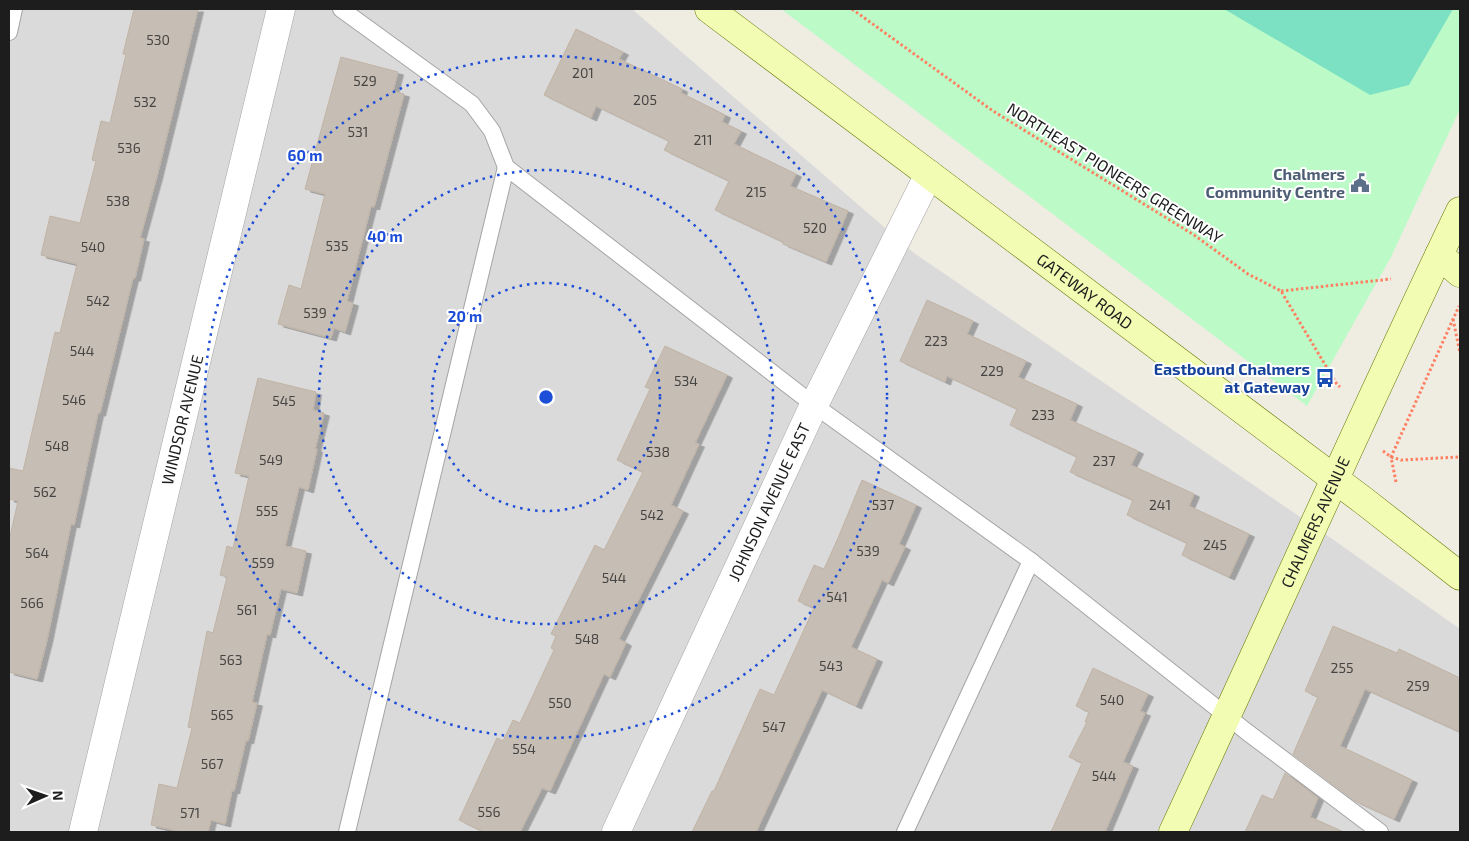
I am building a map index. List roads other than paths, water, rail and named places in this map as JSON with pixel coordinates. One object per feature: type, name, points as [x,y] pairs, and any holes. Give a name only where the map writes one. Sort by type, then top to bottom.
[{"type":"street","name":"WINDSOR AVENUE","points":[[83,832],[281,9]]},
{"type":"street","name":"GATEWAY ROAD","points":[[709,9],[1460,576]]},
{"type":"street","name":"JOHNSON AVENUE EAST","points":[[616,832],[814,405],[929,174]]},
{"type":"street","name":"CHALMERS AVENUE","points":[[1173,832],[1334,479],[1460,212]]},
{"type":"street","points":[[1439,255],[1460,273]]},
{"type":"lane","points":[[9,32],[14,9]]},
{"type":"lane","points":[[341,9],[472,104],[492,131],[506,167],[814,405],[1031,561],[1227,716],[1380,832]]},
{"type":"lane","points":[[347,832],[506,167]]},
{"type":"lane","points":[[904,832],[1031,561]]},
{"type":"place","name":"Chalmers Community Centre","points":[[1360,183]]},
{"type":"place","name":"Eastbound Chalmers at Gateway","points":[[1325,378]]}]
